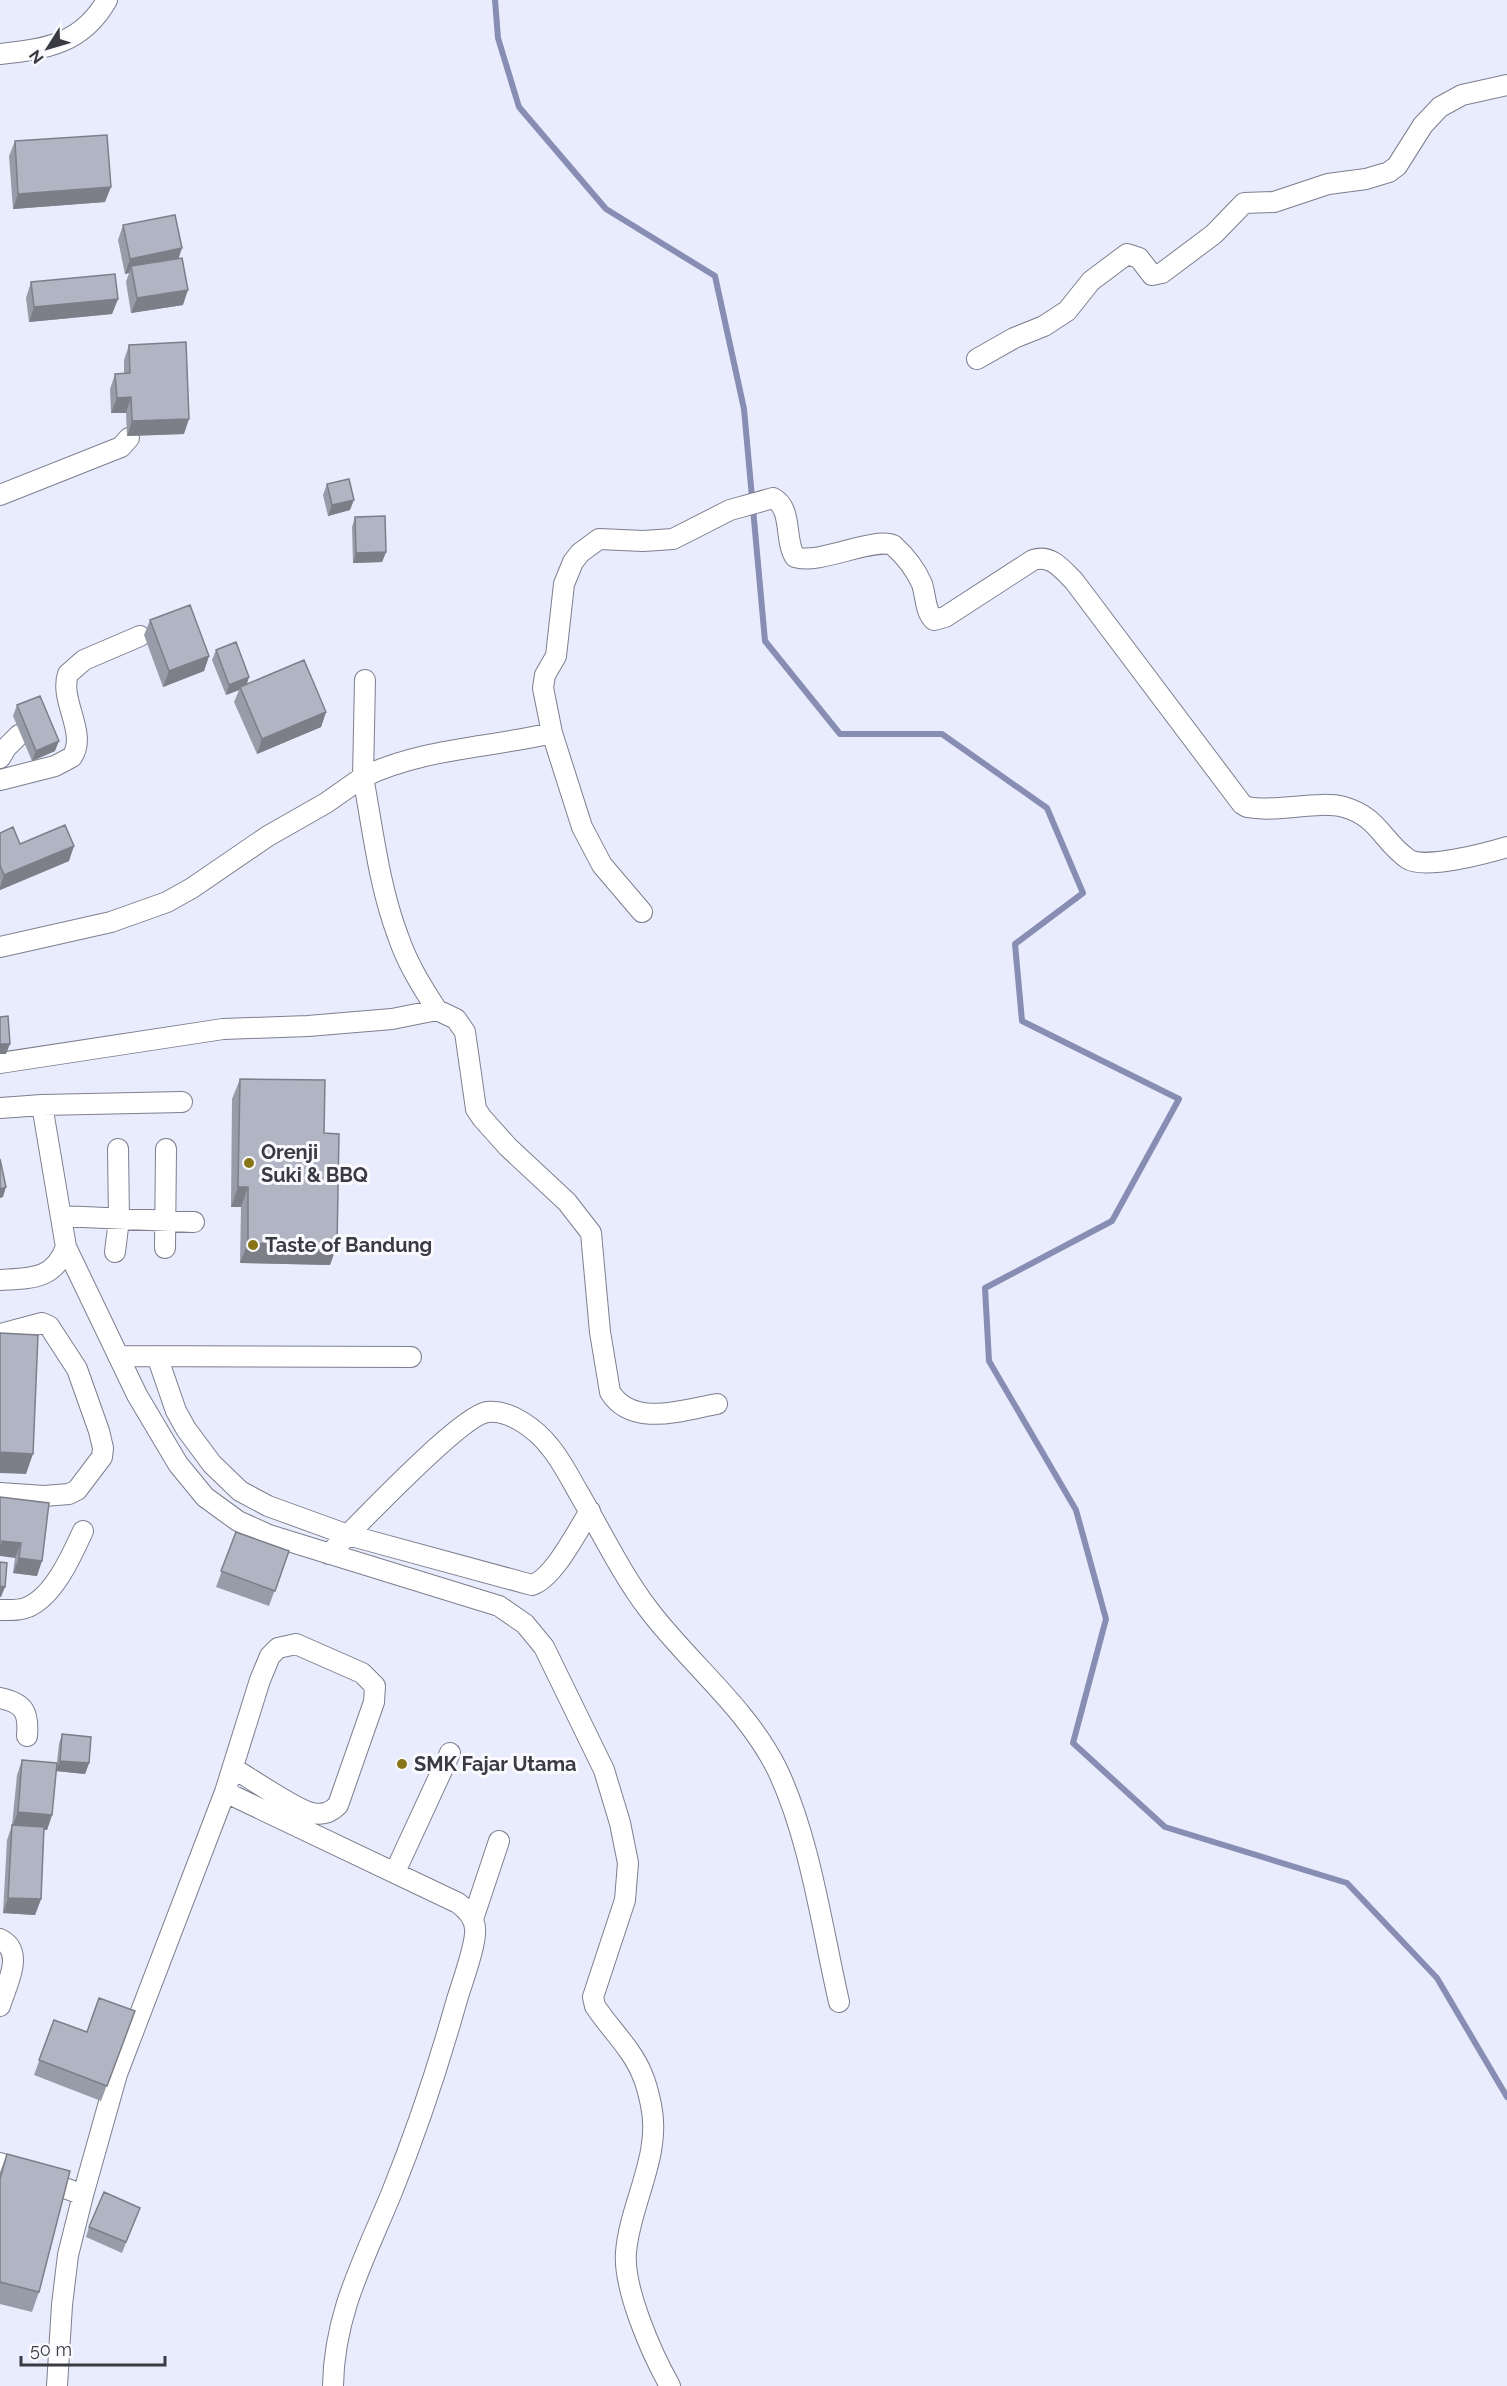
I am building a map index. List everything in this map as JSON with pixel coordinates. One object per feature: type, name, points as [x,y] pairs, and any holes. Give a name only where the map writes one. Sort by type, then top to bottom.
[{"type":"street","points":[[0,54],[38,50],[61,42],[87,28],[107,0]]},
{"type":"street","points":[[977,358],[1014,338],[1044,326],[1067,311],[1091,281],[1127,254],[1139,258],[1152,275],[1162,273],[1214,234],[1244,202],[1274,202],[1328,184],[1389,172],[1397,166],[1416,135],[1440,107],[1462,95],[1507,85]]},
{"type":"street","points":[[0,495],[121,447],[129,438]]},
{"type":"street","points":[[642,912],[592,850],[582,827],[552,734],[543,683],[556,656],[564,584],[573,562],[580,553],[599,539],[643,541],[678,537],[730,510],[773,498],[778,500],[784,511],[791,549],[795,556],[803,558],[851,551],[879,543],[893,545],[915,572],[922,587],[929,615],[934,620],[945,617],[1033,560],[1044,558],[1055,563],[1074,581],[1242,804],[1247,807],[1293,809],[1332,805],[1353,810],[1374,824],[1402,854],[1415,862],[1433,863],[1507,847]]},
{"type":"street","points":[[0,780],[70,760],[77,743],[66,690],[68,674],[84,660],[140,636]]},
{"type":"street","points":[[365,680],[363,777],[384,890],[393,921],[417,979],[437,1010],[456,1019],[465,1032],[477,1109],[482,1118],[508,1147],[567,1202],[591,1233],[600,1332],[610,1392],[634,1413],[654,1414],[717,1404]]},
{"type":"street","points":[[0,946],[111,922],[167,902],[192,888],[268,836],[326,803],[363,777],[393,764],[438,752],[552,734]]},
{"type":"street","points":[[0,758],[19,735]]},
{"type":"street","points":[[0,1063],[223,1029],[308,1026],[382,1020],[437,1010]]},
{"type":"street","points":[[0,1108],[182,1102]]},
{"type":"street","points":[[42,1105],[66,1247],[137,1395],[178,1464],[206,1497],[238,1521],[269,1534],[499,1606],[525,1624],[544,1647],[604,1770],[620,1823],[628,1863],[625,1900],[593,1997],[595,2006],[643,2074],[652,2107],[653,2140],[626,2252],[627,2272],[630,2289],[647,2335],[670,2386]]},
{"type":"street","points":[[115,1252],[119,1219],[118,1149]]},
{"type":"street","points":[[165,1248],[166,1149]]},
{"type":"street","points":[[61,1216],[194,1222]]},
{"type":"street","points":[[0,1280],[42,1276],[56,1266],[66,1247]]},
{"type":"street","points":[[0,1334],[42,1323],[49,1326],[77,1369],[103,1448],[102,1457],[77,1490],[69,1494],[44,1496],[0,1493]]},
{"type":"street","points":[[118,1356],[411,1357]]},
{"type":"street","points":[[157,1356],[176,1412],[186,1429],[226,1480],[240,1491],[268,1506],[348,1535],[532,1585],[541,1581],[554,1566],[590,1511]]},
{"type":"street","points":[[329,1554],[470,1419],[489,1412],[506,1414],[519,1420],[549,1445],[649,1610],[730,1701],[766,1749],[777,1770],[802,1835],[839,2002]]},
{"type":"street","points":[[0,1610],[19,1610],[37,1603],[68,1564],[83,1531]]},
{"type":"street","points":[[57,2386],[68,2255],[117,2074],[225,1792],[260,1680],[270,1656],[281,1647],[296,1644],[362,1673],[375,1686],[374,1702],[338,1805],[331,1811],[324,1814],[307,1812],[233,1768]]},
{"type":"street","points":[[0,1698],[13,1701],[24,1710],[28,1722],[27,1736]]},
{"type":"street","points":[[395,1872],[450,1753]]},
{"type":"street","points":[[225,1792],[458,1903],[473,1919],[476,1931],[440,2059],[393,2191],[347,2299],[335,2343],[333,2386]]},
{"type":"street","points":[[473,1919],[499,1841]]},
{"type":"street","points":[[0,1940],[11,1947],[15,1958],[0,2006]]},
{"type":"street","points":[[0,2163],[83,2195]]},
{"type":"building","points":[[107,135],[111,187],[18,194],[15,141]]},
{"type":"building","points":[[175,215],[182,248],[130,259],[123,225]]},
{"type":"building","points":[[182,258],[188,290],[137,298],[131,266]]},
{"type":"building","points":[[115,274],[118,299],[34,307],[31,282]]},
{"type":"building","points":[[186,342],[189,419],[132,421],[131,397],[117,398],[115,374],[130,373],[129,345]]},
{"type":"building","points":[[349,479],[354,500],[332,505],[327,484]]},
{"type":"building","points":[[385,516],[386,552],[356,553],[355,517]]},
{"type":"building","points":[[190,605],[209,656],[169,671],[150,620]]},
{"type":"building","points":[[236,642],[249,677],[229,685],[216,650]]},
{"type":"building","points":[[304,660],[326,712],[262,739],[240,687]]},
{"type":"building","points":[[40,696],[59,741],[36,751],[17,705]]},
{"type":"building","points":[[65,825],[74,846],[4,875],[0,865],[0,833],[13,827],[20,844]]},
{"type":"building","points":[[8,1016],[10,1044],[0,1044],[0,1017]]},
{"type":"building","points":[[240,1079],[325,1080],[324,1133],[339,1134],[337,1245],[248,1243],[248,1187],[238,1187]]},
{"type":"building","points":[[0,1159],[6,1187],[0,1189]]},
{"type":"building","points":[[0,1333],[38,1335],[33,1454],[0,1452]]},
{"type":"building","points":[[0,1497],[49,1503],[42,1561],[19,1558],[21,1543],[2,1541],[0,1545]]},
{"type":"building","points":[[236,1532],[289,1551],[275,1591],[221,1571]]},
{"type":"building","points":[[0,1562],[7,1563],[5,1587],[0,1586]]},
{"type":"building","points":[[62,1734],[91,1737],[89,1763],[60,1761]]},
{"type":"building","points":[[22,1760],[57,1763],[52,1815],[18,1812]]},
{"type":"building","points":[[12,1825],[44,1827],[41,1899],[8,1898]]},
{"type":"building","points":[[99,1998],[135,2011],[107,2086],[39,2060],[54,2020],[87,2032]]},
{"type":"building","points":[[7,2154],[70,2171],[39,2292],[0,2282],[0,2179]]},
{"type":"building","points":[[104,2192],[140,2208],[126,2242],[89,2227]]},
{"type":"waterway","points":[[495,0],[498,38],[519,107],[606,209],[715,276],[744,409],[765,641],[840,734],[942,734],[1047,808],[1083,893],[1015,944],[1022,1021],[1179,1099],[1112,1221],[985,1288],[989,1361],[1076,1510],[1106,1619],[1073,1743],[1165,1827],[1347,1883],[1437,1978],[1507,2097]]},
{"type":"place","name":"Orenji Suki & BBQ","points":[[249,1163]]},
{"type":"place","name":"Taste of Bandung","points":[[253,1245]]},
{"type":"place","name":"SMK Fajar Utama","points":[[402,1764]]}]
